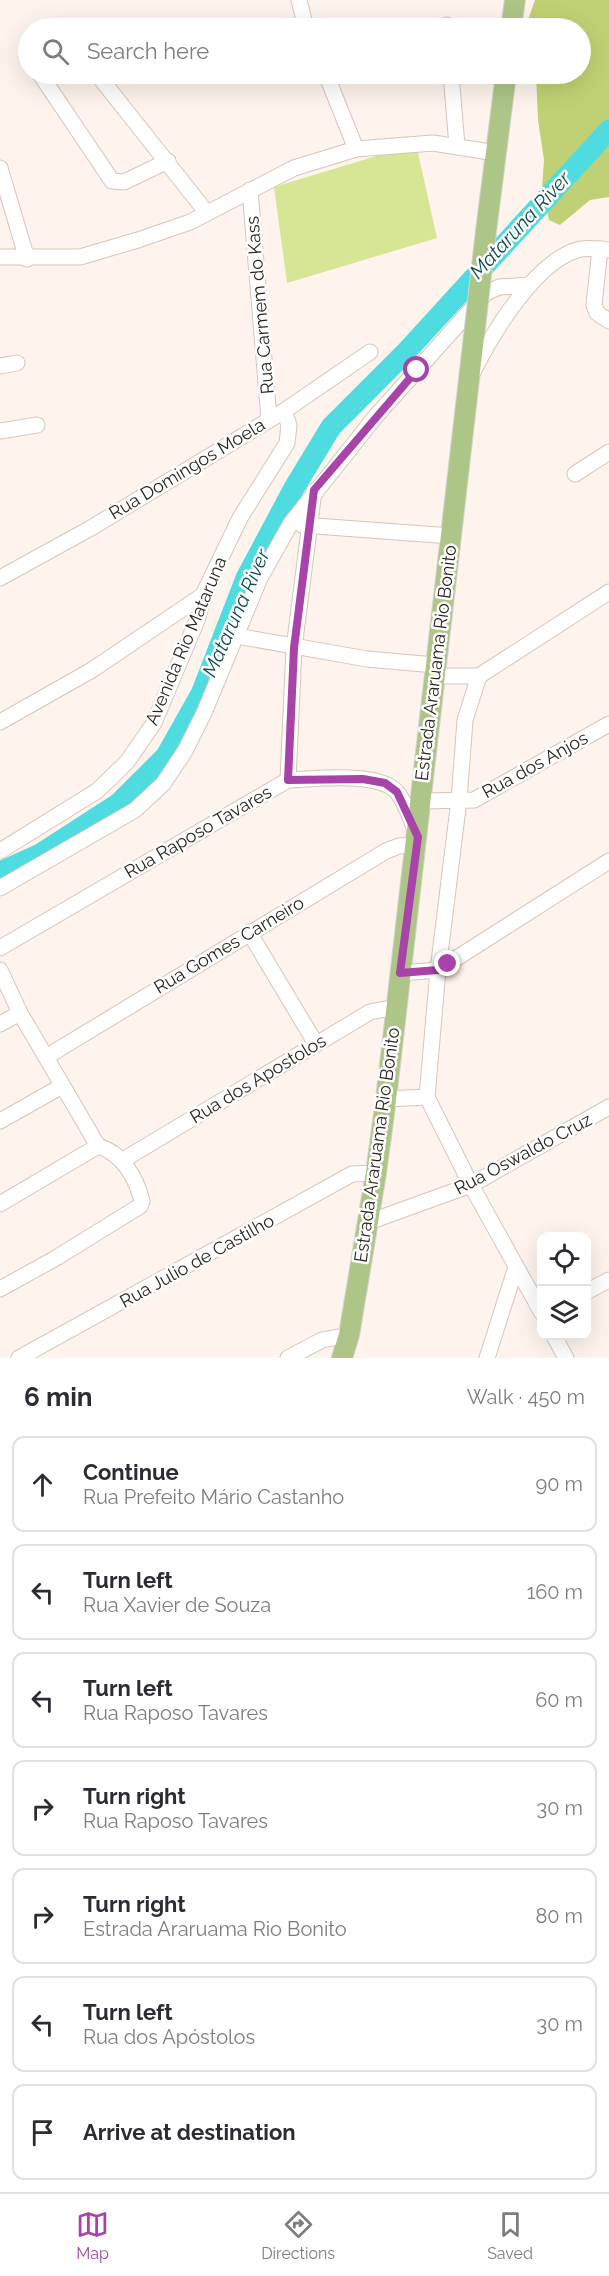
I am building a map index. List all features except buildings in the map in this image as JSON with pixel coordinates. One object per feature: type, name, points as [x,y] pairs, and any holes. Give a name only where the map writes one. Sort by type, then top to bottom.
[{"type":"main road","points":[[512,18],[514,0]]},
{"type":"main road","name":"Estrada Araruama Rio Bonito","points":[[342,1358],[349,1335],[369,1222],[386,1099],[417,841],[434,670],[505,84]]},
{"type":"street","points":[[299,0],[304,18]]},
{"type":"street","points":[[47,84],[112,181],[124,182],[168,161]]},
{"type":"street","points":[[105,84],[207,213]]},
{"type":"street","points":[[330,84],[356,149]]},
{"type":"street","points":[[452,84],[457,146]]},
{"type":"street","points":[[0,257],[27,259],[80,257],[138,240],[207,213],[294,168],[356,149],[433,143],[496,153]]},
{"type":"street","points":[[0,168],[27,259]]},
{"type":"street","name":"Rua Carmem do Kass","points":[[250,190],[269,419]]},
{"type":"street","points":[[469,380],[492,338],[530,285],[561,256],[579,249],[604,250],[594,305],[597,313],[609,321]]},
{"type":"street","points":[[0,888],[135,810],[163,784],[185,751],[204,713],[260,578],[291,523],[314,490],[451,330],[486,293],[500,287],[530,285]]},
{"type":"street","name":"Rua Domingos Moela","points":[[0,578],[91,528],[284,411],[370,352]]},
{"type":"street","points":[[0,366],[17,363]]},
{"type":"street","name":"Avenida Rio Mataruna","points":[[0,851],[97,791],[127,762],[154,723],[190,639],[203,595],[240,518],[287,443],[289,425],[284,411]]},
{"type":"street","points":[[0,431],[37,425]]},
{"type":"street","points":[[575,474],[609,452]]},
{"type":"street","points":[[288,780],[294,648],[314,490]]},
{"type":"street","points":[[291,523],[451,536]]},
{"type":"street","points":[[459,800],[465,720],[479,676],[609,592]]},
{"type":"street","points":[[0,722],[92,670],[203,595]]},
{"type":"street","points":[[237,636],[294,648],[479,676]]},
{"type":"street","name":"Rua dos Anjos","points":[[421,801],[474,800],[609,724]]},
{"type":"street","name":"Rua Raposo Tavares","points":[[0,948],[288,780],[333,778],[385,783],[397,792],[417,841]]},
{"type":"street","name":"Rua dos Anjos","points":[[427,1097],[438,970],[459,800]]},
{"type":"street","name":"Rua Gomes Carneiro","points":[[46,1057],[386,851],[417,841]]},
{"type":"street","points":[[400,973],[438,970],[609,862]]},
{"type":"street","points":[[249,932],[316,1044]]},
{"type":"street","points":[[0,970],[20,1012],[98,1146],[111,1150],[123,1160],[140,1196],[140,1206],[56,1258],[0,1289]]},
{"type":"street","name":"Rua dos Apostolos","points":[[123,1160],[370,1012],[396,1007]]},
{"type":"street","points":[[0,1024],[20,1012]]},
{"type":"street","points":[[0,1121],[62,1086]]},
{"type":"street","points":[[386,1099],[427,1097],[471,1185],[537,1304]]},
{"type":"street","name":"Rua Oswaldo Cruz","points":[[369,1222],[471,1185],[609,1107]]},
{"type":"street","points":[[0,1204],[98,1146]]},
{"type":"street","name":"Rua Julio de Castilho","points":[[22,1357],[352,1174],[376,1173]]},
{"type":"street","points":[[487,1358],[516,1267]]},
{"type":"street","points":[[591,1289],[609,1280]]},
{"type":"street","points":[[288,1358],[322,1340],[349,1335]]},
{"type":"street","points":[[557,1340],[566,1358]]},
{"type":"green space","points":[[535,0],[609,0],[609,197],[590,200],[560,225],[549,220],[542,189],[544,160],[538,120],[536,84],[591,84],[591,18],[529,18]]},
{"type":"green space","points":[[416,144],[437,238],[287,283],[274,187]]},
{"type":"waterway","name":"Mataruna River","points":[[0,872],[40,854],[119,803],[166,756],[201,694],[246,578],[294,488],[331,427],[405,353],[609,130]]},
{"type":"route","points":[[417,370],[314,490],[294,648],[288,780],[363,779],[385,783],[397,792],[418,837],[400,973],[438,970],[448,964]]}]
